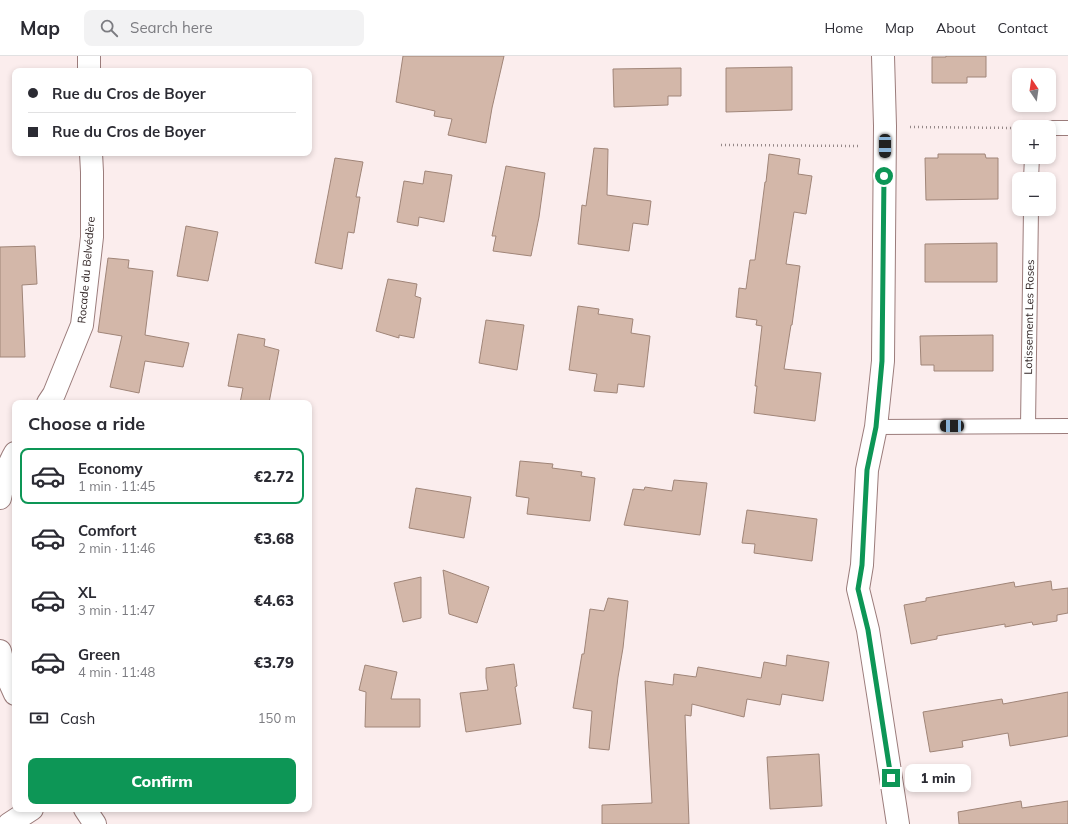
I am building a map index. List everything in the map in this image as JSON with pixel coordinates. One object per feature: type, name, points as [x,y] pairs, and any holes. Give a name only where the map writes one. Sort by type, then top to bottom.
[{"type":"street","points":[[88,68],[89,56]]},
{"type":"street","points":[[883,56],[885,136],[882,361],[876,427],[867,470],[862,565],[858,589],[868,630],[898,824]]},
{"type":"street","name":"Rocade du Belvédère","points":[[50,400],[54,394],[82,325],[92,237],[91,156]]},
{"type":"street","points":[[0,498],[12,457]]},
{"type":"street","points":[[0,651],[5,672],[12,687]]},
{"type":"street","points":[[9,824],[27,812]]},
{"type":"street","points":[[87,812],[95,824]]},
{"type":"lane","points":[[1056,128],[1068,128]]},
{"type":"lane","name":"Lotissement Les Roses","points":[[1028,426],[1031,216]]},
{"type":"lane","points":[[876,427],[1068,426]]},
{"type":"path","points":[[721,145],[1012,128]]},
{"type":"building","points":[[403,56],[504,56],[492,108],[486,143],[448,135],[452,119],[434,116],[435,111],[396,102]]},
{"type":"building","points":[[986,56],[986,77],[967,77],[967,83],[932,83],[932,57]]},
{"type":"building","points":[[792,67],[792,110],[726,112],[726,68]]},
{"type":"building","points":[[681,68],[681,96],[668,96],[668,105],[614,107],[613,69]]},
{"type":"building","points":[[594,148],[608,149],[607,195],[651,201],[648,225],[633,223],[629,251],[578,244],[582,205],[586,206]]},
{"type":"building","points":[[769,154],[800,159],[798,174],[812,176],[806,214],[794,212],[786,264],[800,266],[784,369],[821,373],[815,421],[754,413],[757,386],[755,386],[762,326],[756,325],[757,320],[736,317],[739,288],[746,289],[750,260],[755,260]]},
{"type":"building","points":[[938,154],[985,154],[986,158],[998,158],[998,199],[926,200],[925,158],[938,158]]},
{"type":"building","points":[[335,158],[363,162],[356,197],[360,197],[354,233],[348,232],[342,269],[315,263]]},
{"type":"building","points":[[506,166],[545,173],[539,217],[531,256],[493,251],[496,236],[492,236]]},
{"type":"building","points":[[425,171],[452,175],[444,222],[419,217],[418,226],[397,222],[404,181],[423,184]]},
{"type":"building","points":[[186,226],[218,232],[208,281],[177,276]]},
{"type":"building","points":[[997,243],[997,282],[925,282],[925,244]]},
{"type":"building","points":[[35,246],[37,284],[22,285],[25,357],[0,357],[0,247]]},
{"type":"building","points":[[108,258],[129,260],[128,268],[153,271],[145,335],[189,343],[183,367],[145,361],[139,393],[110,387],[122,336],[98,332]]},
{"type":"building","points":[[388,279],[417,284],[415,296],[421,298],[414,338],[399,335],[399,338],[376,331]]},
{"type":"building","points":[[578,306],[599,309],[598,314],[633,319],[631,333],[650,336],[644,387],[618,384],[617,393],[594,391],[597,374],[569,370]]},
{"type":"building","points":[[486,320],[524,325],[517,370],[479,363]]},
{"type":"building","points":[[238,334],[265,339],[264,346],[279,350],[270,400],[241,400],[243,388],[228,386]]},
{"type":"building","points":[[993,335],[993,371],[934,371],[934,365],[921,365],[920,336]]},
{"type":"building","points":[[520,461],[553,464],[552,468],[582,472],[581,476],[595,478],[590,521],[527,514],[529,498],[516,496]]},
{"type":"building","points":[[674,480],[707,483],[700,535],[624,525],[633,489],[644,490],[645,487],[672,491]]},
{"type":"building","points":[[416,488],[471,497],[464,538],[409,528]]},
{"type":"building","points":[[747,510],[817,519],[812,561],[754,553],[755,544],[742,543]]},
{"type":"building","points":[[443,570],[489,587],[477,623],[449,614]]},
{"type":"building","points":[[421,577],[421,618],[403,622],[394,583]]},
{"type":"building","points":[[1051,581],[1052,590],[1068,588],[1068,613],[1057,615],[1057,621],[1033,625],[1032,622],[1005,627],[1005,624],[937,636],[937,639],[911,644],[904,605],[926,601],[926,598],[1014,582],[1015,587]]},
{"type":"building","points":[[608,598],[628,601],[609,750],[589,748],[592,711],[573,708],[582,654],[584,654],[590,609],[604,611]]},
{"type":"building","points":[[787,655],[829,662],[823,701],[782,694],[780,705],[747,699],[744,717],[692,704],[691,716],[685,715],[689,824],[602,824],[602,805],[652,803],[645,681],[673,685],[674,674],[696,677],[698,667],[761,678],[764,662],[786,666]]},
{"type":"building","points":[[514,664],[517,686],[515,687],[521,724],[466,732],[460,693],[488,690],[486,668]]},
{"type":"building","points":[[365,665],[397,672],[391,699],[420,699],[420,727],[365,727],[366,692],[359,690]]},
{"type":"building","points":[[1068,692],[1068,736],[1010,746],[1008,733],[962,741],[963,747],[930,752],[923,712],[1002,699],[1003,704]]},
{"type":"building","points":[[819,754],[822,806],[770,809],[767,757]]},
{"type":"building","points":[[1021,801],[1022,808],[1068,801],[1068,824],[959,824],[958,812]]},
{"type":"route","points":[[884,176],[882,361],[876,427],[867,470],[862,565],[858,589],[868,630],[891,778]]}]
